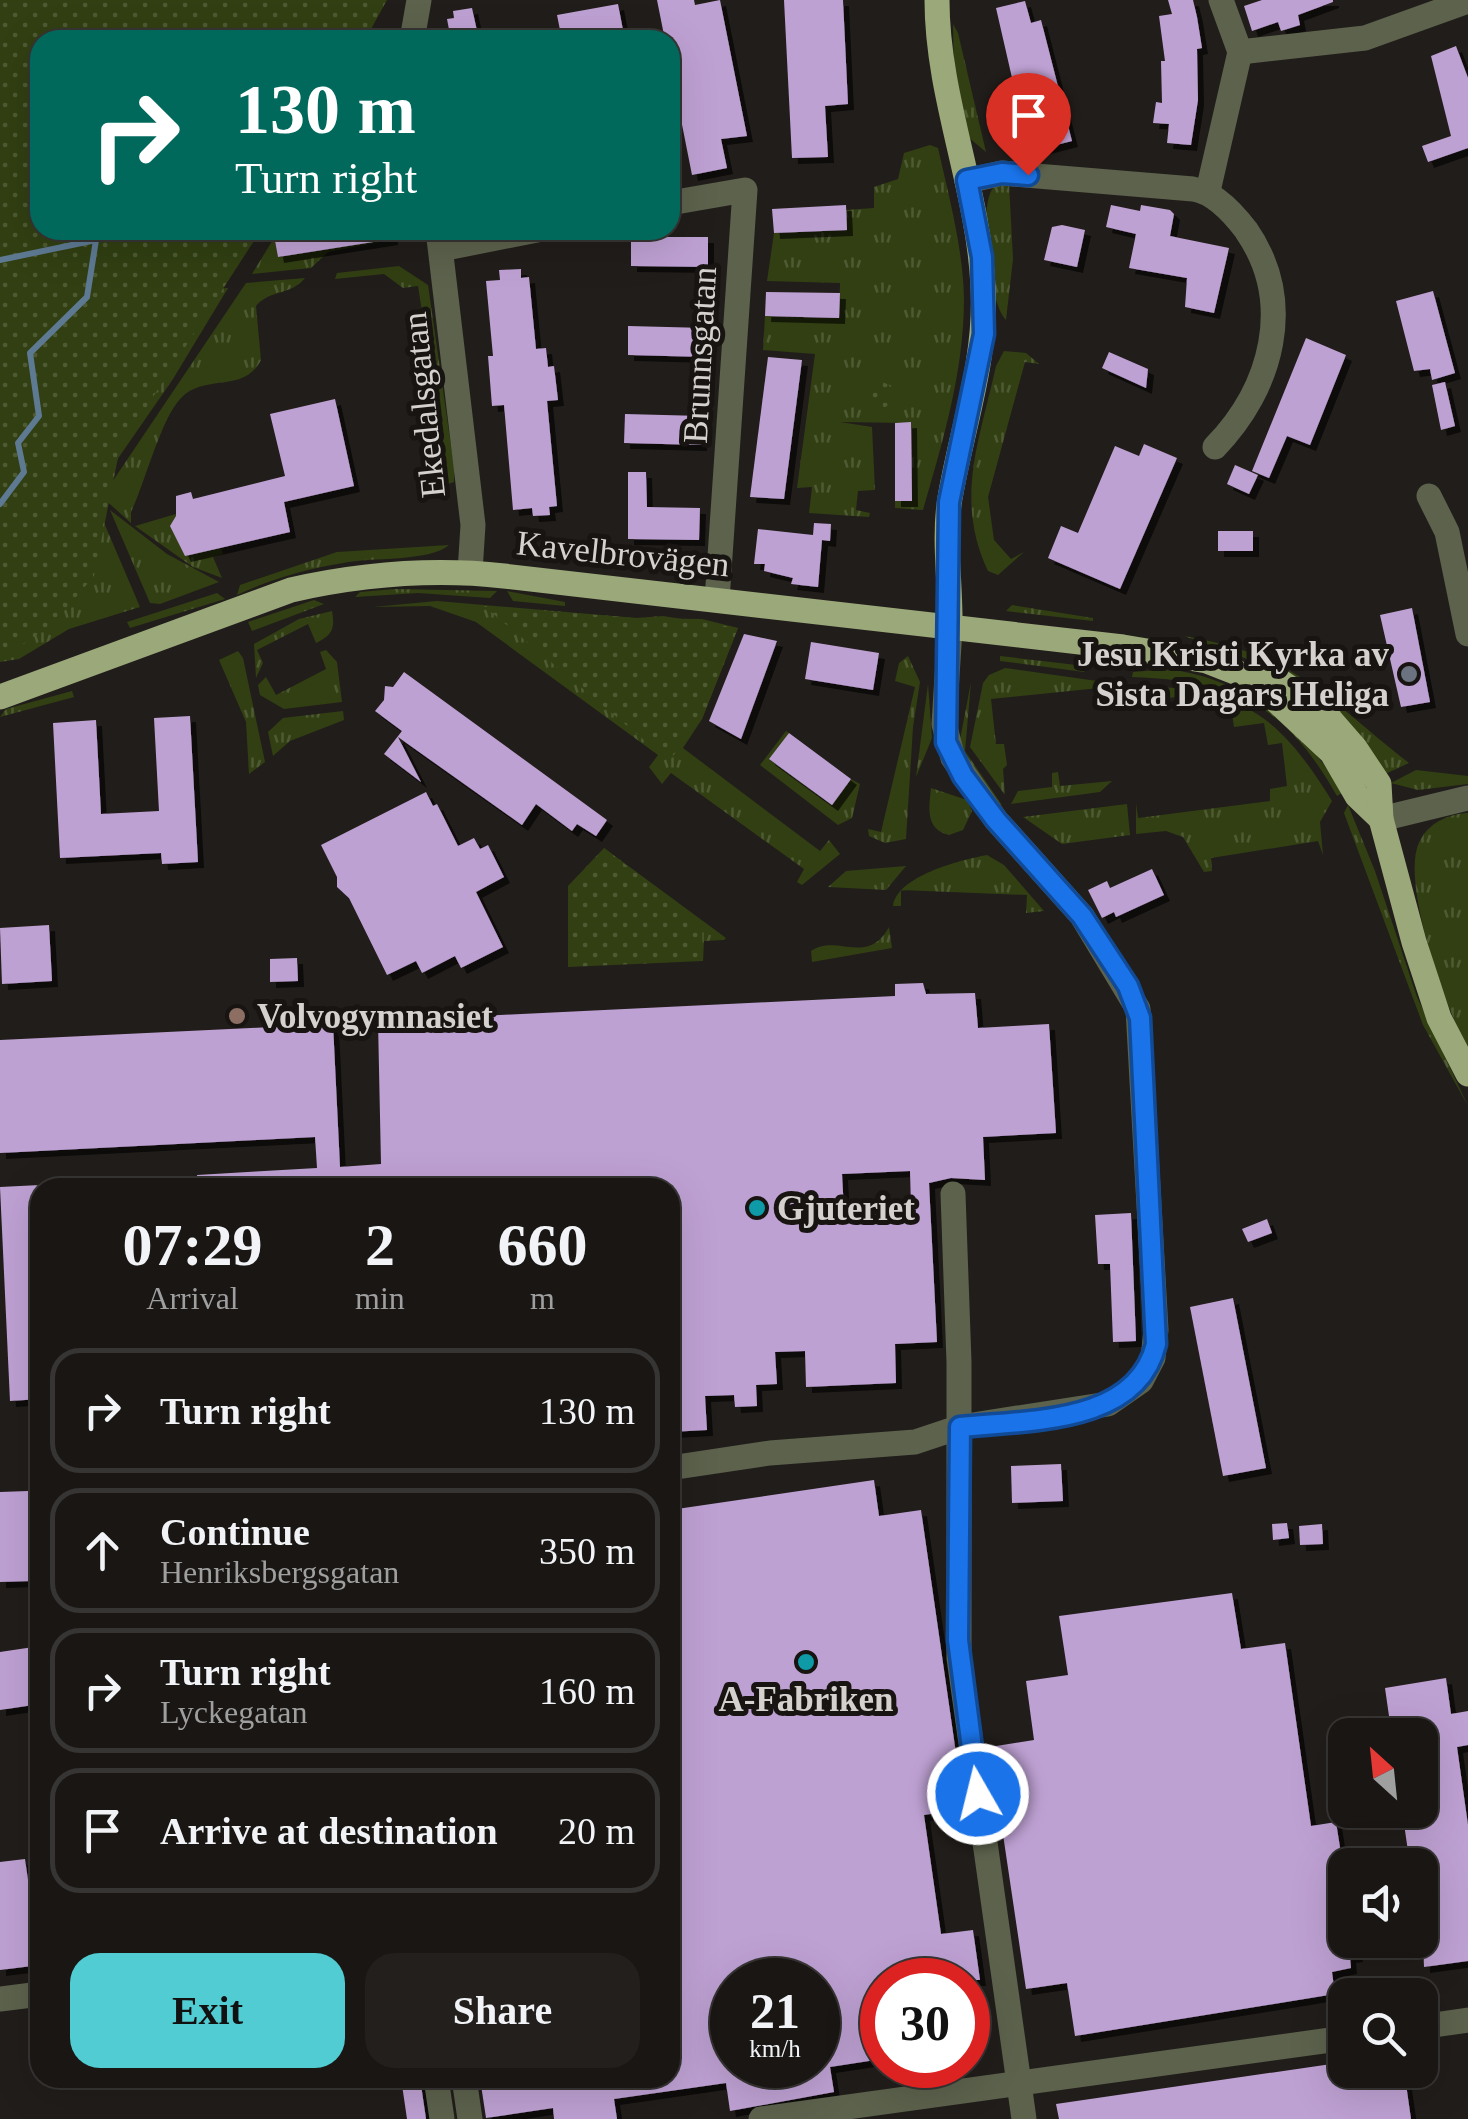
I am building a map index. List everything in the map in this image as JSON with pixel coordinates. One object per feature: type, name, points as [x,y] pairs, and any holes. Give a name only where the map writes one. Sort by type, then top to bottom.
[{"type":"main road","points":[[937,0],[947,92],[982,257],[984,334],[949,502],[950,628]]},
{"type":"main road","name":"Kavelbrovägen","points":[[0,697],[291,590],[422,570],[717,600],[1207,661],[1253,678],[1277,679],[1322,710],[1378,784],[1380,820],[1438,1018],[1468,1074]]},
{"type":"street","points":[[414,30],[418,0]]},
{"type":"street","points":[[1208,192],[1240,52],[1221,0]]},
{"type":"street","points":[[1240,52],[1365,38],[1468,2]]},
{"type":"street","points":[[967,180],[1002,173],[1208,192],[1239,221],[1258,248],[1275,298],[1270,349],[1243,418],[1215,447]]},
{"type":"street","name":"Brunnsgatan","points":[[680,201],[745,190],[717,600]]},
{"type":"street","name":"Ekedalsgatan","points":[[440,240],[472,525],[470,572]]},
{"type":"street","points":[[1430,496],[1447,532],[1468,634]]},
{"type":"street","points":[[680,1466],[770,1453],[916,1442],[960,1427],[1079,1410],[1124,1396],[1148,1370],[1156,1330],[1138,1009],[1082,916],[996,820],[952,758],[944,724],[950,628]]},
{"type":"street","points":[[1380,820],[1468,798]]},
{"type":"street","points":[[953,1194],[960,1427],[959,1658],[1024,2119]]},
{"type":"street","points":[[0,1999],[30,1995]]},
{"type":"street","points":[[1438,2024],[1468,2020]]},
{"type":"street","points":[[761,2119],[1328,2040]]},
{"type":"street","points":[[437,2088],[442,2119]]},
{"type":"street","points":[[465,2088],[470,2119]]},
{"type":"green space","points":[[0,0],[387,0],[370,30],[30,30],[30,240],[255,240],[120,448],[94,576],[60,616],[28,642],[0,653]]},
{"type":"green space","points":[[953,24],[986,152],[968,137],[954,81]]},
{"type":"green space","points":[[930,145],[938,148],[951,204],[964,299],[956,379],[923,510],[895,508],[895,501],[911,501],[910,423],[840,422],[872,427],[875,490],[858,491],[856,510],[870,513],[869,517],[809,513],[812,487],[797,488],[815,354],[763,350],[765,316],[839,318],[840,283],[767,281],[774,233],[847,230],[846,210],[874,208],[874,187],[898,179],[904,153]]},
{"type":"green space","points":[[1009,183],[1013,259],[1006,320],[990,275],[986,213],[994,187]]},
{"type":"green space","points":[[273,240],[278,257],[391,240],[328,252],[311,268],[252,274]]},
{"type":"green space","points":[[399,266],[428,285],[454,467],[454,482],[445,485],[442,472],[447,470],[418,286],[403,288],[384,274],[335,279],[337,273]]},
{"type":"green space","points":[[305,278],[256,306],[261,360],[254,370],[245,377],[201,386],[174,407],[131,512],[131,523],[102,497],[246,283]]},
{"type":"green space","points":[[228,288],[173,379],[101,483],[118,403],[216,289]]},
{"type":"green space","points":[[1004,351],[1026,353],[1039,364],[1025,362],[988,497],[994,540],[1011,559],[1024,552],[998,575],[988,571],[978,545],[971,494],[983,419],[996,366]]},
{"type":"green space","points":[[880,382],[889,386],[893,395],[889,404],[880,408],[871,404],[867,395],[871,386]]},
{"type":"green space","points":[[96,504],[140,607],[69,629],[19,659],[0,662],[0,622]]},
{"type":"green space","points":[[110,510],[167,554],[219,582],[160,604],[150,603]]},
{"type":"green space","points":[[176,514],[178,522],[221,547],[223,554],[213,557],[222,578],[193,567],[135,526]]},
{"type":"green space","points":[[449,545],[414,557],[316,568],[237,595],[240,585],[337,552]]},
{"type":"green space","points":[[497,591],[490,598],[418,593],[355,597],[360,592]]},
{"type":"green space","points":[[507,591],[565,602],[565,606],[513,601]]},
{"type":"green space","points":[[217,593],[225,599],[130,628],[127,622]]},
{"type":"green space","points":[[314,600],[324,604],[252,631],[248,622]]},
{"type":"green space","points":[[437,601],[636,618],[702,619],[738,628],[702,719],[683,748],[820,851],[829,840],[840,854],[802,885],[797,882],[804,869],[671,773],[662,784],[649,767],[658,755],[476,622],[430,606],[373,607]]},
{"type":"green space","points":[[1012,605],[1093,618],[1093,621],[1006,611]]},
{"type":"green space","points":[[484,606],[636,618],[663,616],[738,628],[702,719],[669,761]]},
{"type":"green space","points":[[332,611],[332,630],[316,643],[308,624],[257,650],[263,663],[256,678],[254,644],[299,619]]},
{"type":"green space","points":[[1184,636],[1223,644],[1283,667],[1331,699],[1409,763],[1383,775],[1272,668]]},
{"type":"green space","points":[[326,650],[337,662],[342,702],[284,709],[260,695],[258,685],[266,677],[276,695],[326,669],[320,652]]},
{"type":"green space","points":[[238,651],[243,658],[265,762],[249,774],[246,722],[219,660]]},
{"type":"green space","points":[[908,656],[920,682],[906,839],[885,843],[869,836],[868,829],[881,832],[915,687],[895,681],[899,663]]},
{"type":"green space","points":[[1000,656],[1085,666],[1084,672],[1000,661]]},
{"type":"green space","points":[[1005,668],[1118,684],[1118,689],[1127,690],[1128,685],[1198,692],[1249,709],[1291,744],[1332,801],[1320,822],[1323,855],[1318,841],[1211,858],[1212,871],[1204,872],[1183,837],[1166,831],[1136,834],[1136,803],[1138,818],[1270,801],[1270,789],[1287,786],[1282,743],[1268,745],[1264,723],[1234,727],[1231,706],[1217,707],[1216,700],[1184,704],[1183,696],[1169,698],[1168,691],[1101,699],[1099,688],[991,699],[996,744],[1004,744],[1005,795],[970,747],[983,683],[989,675]]},
{"type":"green space","points":[[1168,669],[1222,683],[1270,710],[1310,747],[1342,793],[1337,796],[1297,739],[1254,703],[1200,684],[1132,677],[1133,672]]},
{"type":"green space","points":[[971,682],[965,751],[1002,805],[994,803],[959,745]]},
{"type":"green space","points":[[928,684],[932,738],[916,777]]},
{"type":"green space","points":[[72,691],[74,697],[0,717],[6,709]]},
{"type":"green space","points":[[343,711],[344,720],[290,741],[273,756],[268,732],[283,718]]},
{"type":"green space","points":[[786,731],[789,733],[770,760],[831,805],[851,779],[860,784],[852,818],[838,825],[760,765]]},
{"type":"green space","points":[[1416,770],[1468,776],[1468,784],[1418,790],[1391,783]]},
{"type":"green space","points":[[1058,772],[1060,786],[1112,781],[1100,792],[1011,804],[1018,791],[1052,787],[1052,773]]},
{"type":"green space","points":[[931,788],[967,800],[972,811],[963,830],[949,835],[932,823]]},
{"type":"green space","points":[[1127,804],[1130,835],[1062,844],[1023,817]]},
{"type":"green space","points":[[1348,805],[1375,871],[1417,997],[1468,1106],[1423,1025],[1344,813]]},
{"type":"green space","points":[[1468,813],[1468,1050],[1429,949],[1416,890],[1415,865],[1418,845],[1426,831],[1452,815]]},
{"type":"green space","points":[[604,848],[726,938],[704,941],[703,961]]},
{"type":"green space","points":[[604,848],[702,924],[703,961],[568,967],[568,886]]},
{"type":"green space","points":[[987,855],[1004,865],[1044,911],[1026,913],[1027,895],[902,890],[931,871]]},
{"type":"green space","points":[[906,866],[886,890],[828,887],[846,871]]},
{"type":"green space","points":[[901,891],[901,906],[893,906],[897,895]]},
{"type":"green space","points":[[889,927],[892,948],[812,962],[811,951],[821,946],[871,945]]},
{"type":"building","points":[[657,0],[694,0],[695,5],[720,0],[747,136],[721,139],[727,168],[692,175],[680,114],[680,30],[663,30]]},
{"type":"building","points":[[784,0],[843,0],[848,104],[825,106],[828,157],[792,158]]},
{"type":"building","points":[[1168,0],[1193,0],[1202,48],[1197,49],[1198,100],[1191,145],[1167,143],[1169,124],[1153,123],[1156,102],[1162,103],[1161,61],[1165,61],[1159,16],[1172,14]]},
{"type":"building","points":[[1262,0],[1333,2],[1298,15],[1300,25],[1281,31],[1278,22],[1252,31],[1244,6]]},
{"type":"building","points":[[1025,1],[1031,23],[1041,20],[1072,141],[1029,152],[996,8]]},
{"type":"building","points":[[618,4],[623,30],[560,30],[557,15]]},
{"type":"building","points":[[472,8],[477,30],[449,30],[447,19],[454,18],[453,11]]},
{"type":"building","points":[[1456,46],[1468,78],[1468,148],[1428,162],[1422,146],[1451,136],[1431,56]]},
{"type":"building","points":[[846,205],[847,230],[774,233],[772,209]]},
{"type":"building","points":[[1111,205],[1140,211],[1141,205],[1170,210],[1174,214],[1170,236],[1229,248],[1214,313],[1185,307],[1187,278],[1129,268],[1136,234],[1106,227]]},
{"type":"building","points":[[1052,227],[1085,230],[1077,267],[1044,260]]},
{"type":"building","points":[[708,237],[708,267],[631,266],[631,240]]},
{"type":"building","points":[[282,240],[386,240],[278,257],[275,241]]},
{"type":"building","points":[[521,269],[521,278],[529,277],[536,349],[546,348],[548,367],[554,366],[558,400],[547,401],[557,506],[549,507],[550,515],[533,516],[532,508],[513,510],[504,405],[492,406],[488,356],[493,356],[486,281],[500,280],[499,270]]},
{"type":"building","points":[[1433,291],[1455,373],[1432,380],[1430,369],[1414,371],[1396,301]]},
{"type":"building","points":[[766,292],[840,293],[839,318],[765,316]]},
{"type":"building","points":[[628,326],[706,328],[705,357],[628,355]]},
{"type":"building","points":[[1306,338],[1346,355],[1310,445],[1287,436],[1269,478],[1252,471]]},
{"type":"building","points":[[1109,352],[1148,369],[1146,388],[1102,368]]},
{"type":"building","points":[[768,357],[802,360],[784,499],[750,497]]},
{"type":"building","points":[[1445,382],[1455,426],[1441,430],[1432,385]]},
{"type":"building","points":[[335,399],[354,486],[284,502],[290,532],[185,556],[170,526],[176,516],[176,496],[191,492],[193,499],[285,476],[270,414]]},
{"type":"building","points":[[625,414],[702,416],[701,445],[624,443]]},
{"type":"building","points":[[911,422],[912,501],[895,501],[895,423]]},
{"type":"building","points":[[1144,444],[1177,458],[1120,589],[1048,558],[1061,526],[1078,533],[1115,446],[1139,456]]},
{"type":"building","points":[[1235,465],[1258,475],[1249,494],[1227,484]]},
{"type":"building","points":[[628,472],[646,472],[647,507],[700,508],[699,540],[628,539]]},
{"type":"building","points":[[814,523],[831,524],[830,541],[822,540],[818,587],[791,584],[793,578],[764,571],[765,564],[754,564],[758,529],[813,535]]},
{"type":"building","points":[[1218,531],[1253,531],[1253,551],[1218,551]]},
{"type":"building","name":"Jesu Kristi Kyrka av Sista Dagars Heliga","points":[[1412,608],[1430,702],[1401,707],[1380,615]]},
{"type":"building","points":[[744,634],[777,641],[741,739],[709,721]]},
{"type":"building","points":[[811,642],[879,653],[873,690],[805,679]]},
{"type":"building","points":[[404,672],[607,820],[596,836],[577,824],[572,831],[536,804],[522,825],[398,737],[421,782],[384,754],[402,731],[375,711],[384,700],[385,686],[393,687]]},
{"type":"building","points":[[190,716],[198,862],[162,864],[161,853],[60,858],[53,723],[96,720],[101,814],[159,811],[154,718]]},
{"type":"building","points":[[789,733],[851,779],[832,805],[769,759]]},
{"type":"building","points":[[426,792],[433,806],[437,804],[458,846],[474,838],[480,849],[488,845],[504,877],[476,892],[503,947],[461,968],[455,956],[422,973],[416,961],[387,975],[349,898],[337,887],[337,877],[321,845]]},
{"type":"building","points":[[1152,869],[1164,895],[1116,917],[1114,912],[1102,918],[1088,890],[1107,881],[1110,888]]},
{"type":"building","points":[[49,925],[52,981],[2,984],[0,928]]},
{"type":"building","points":[[297,958],[298,981],[270,982],[270,959]]},
{"type":"building","name":"Gjuteriet","points":[[923,983],[926,994],[975,993],[978,1028],[1049,1024],[1056,1133],[983,1137],[985,1180],[951,1178],[929,1183],[937,1342],[895,1344],[896,1383],[806,1387],[805,1351],[775,1352],[777,1384],[756,1385],[757,1406],[735,1407],[734,1395],[705,1396],[707,1430],[680,1431],[680,1178],[197,1178],[197,1175],[317,1168],[315,1137],[0,1153],[0,1040],[333,1024],[340,1167],[381,1164],[378,1021],[895,996],[895,984]],"holes":[[[910,1171],[911,1207],[844,1210],[842,1174]]]},
{"type":"building","points":[[30,1186],[30,1400],[10,1401],[0,1187]]},
{"type":"building","points":[[1131,1213],[1136,1341],[1113,1342],[1110,1264],[1098,1264],[1095,1215]]},
{"type":"building","points":[[1267,1219],[1272,1233],[1248,1242],[1242,1229]]},
{"type":"building","points":[[1233,1298],[1266,1468],[1223,1476],[1190,1307]]},
{"type":"building","points":[[1061,1464],[1063,1501],[1012,1503],[1011,1466]]},
{"type":"building","name":"A-Fabriken","points":[[874,1480],[879,1516],[921,1510],[964,1809],[924,1815],[941,1934],[973,1930],[977,1958],[860,1958],[860,2062],[840,2065],[840,1958],[710,1958],[710,2085],[614,2099],[617,2119],[554,2119],[553,2108],[486,2118],[482,2088],[680,2088],[680,1509]]},
{"type":"building","points":[[28,1491],[30,1581],[0,1582],[0,1492]]},
{"type":"building","points":[[1287,1523],[1289,1538],[1273,1540],[1272,1524]]},
{"type":"building","points":[[1322,1524],[1323,1544],[1300,1545],[1299,1526]]},
{"type":"building","points":[[1232,1593],[1241,1649],[1285,1643],[1311,1826],[1328,1823],[1328,1828],[1337,1828],[1340,1848],[1328,1848],[1328,1958],[1350,1958],[1351,1968],[1332,1972],[1328,1995],[1075,2036],[1067,1983],[1026,1989],[990,1747],[1034,1740],[1026,1681],[1068,1675],[1059,1616]]},
{"type":"building","points":[[30,1648],[30,1706],[0,1710],[0,1652]]},
{"type":"building","points":[[1446,1678],[1451,1714],[1468,1711],[1468,1745],[1457,1747],[1468,1825],[1468,1961],[1424,1967],[1424,1958],[1438,1958],[1438,1848],[1408,1848],[1405,1828],[1438,1828],[1438,1718],[1389,1718],[1385,1688]]},
{"type":"building","points":[[25,1859],[30,1894],[30,1966],[0,1970],[0,1862]]},
{"type":"building","points":[[1328,2064],[1328,2088],[1407,2088],[1411,2119],[1059,2119],[1056,2104]]},
{"type":"building","points":[[402,2088],[421,2088],[426,2119],[407,2119]]},
{"type":"building","name":"A-Fabriken","points":[[727,2088],[833,2088],[834,2092],[730,2111]]},
{"type":"waterway","points":[[0,260],[96,240]]},
{"type":"waterway","points":[[0,504],[24,472],[18,443],[39,416],[30,353],[87,297],[96,240]]},
{"type":"place","name":"Jesu Kristi Kyrka av Sista Dagars Heliga","points":[[1409,674]]},
{"type":"place","name":"Volvogymnasiet","points":[[237,1016]]},
{"type":"place","name":"Gjuteriet","points":[[757,1208]]},
{"type":"place","name":"A-Fabriken","points":[[806,1662]]},
{"type":"route","points":[[978,1794],[958,1640],[960,1427],[1108,1404],[1141,1380],[1156,1344],[1140,1018],[1134,998],[1082,916],[996,820],[963,776],[946,742],[944,724],[950,628],[949,502],[984,334],[982,257],[967,180],[1002,173],[1028,175]]}]
